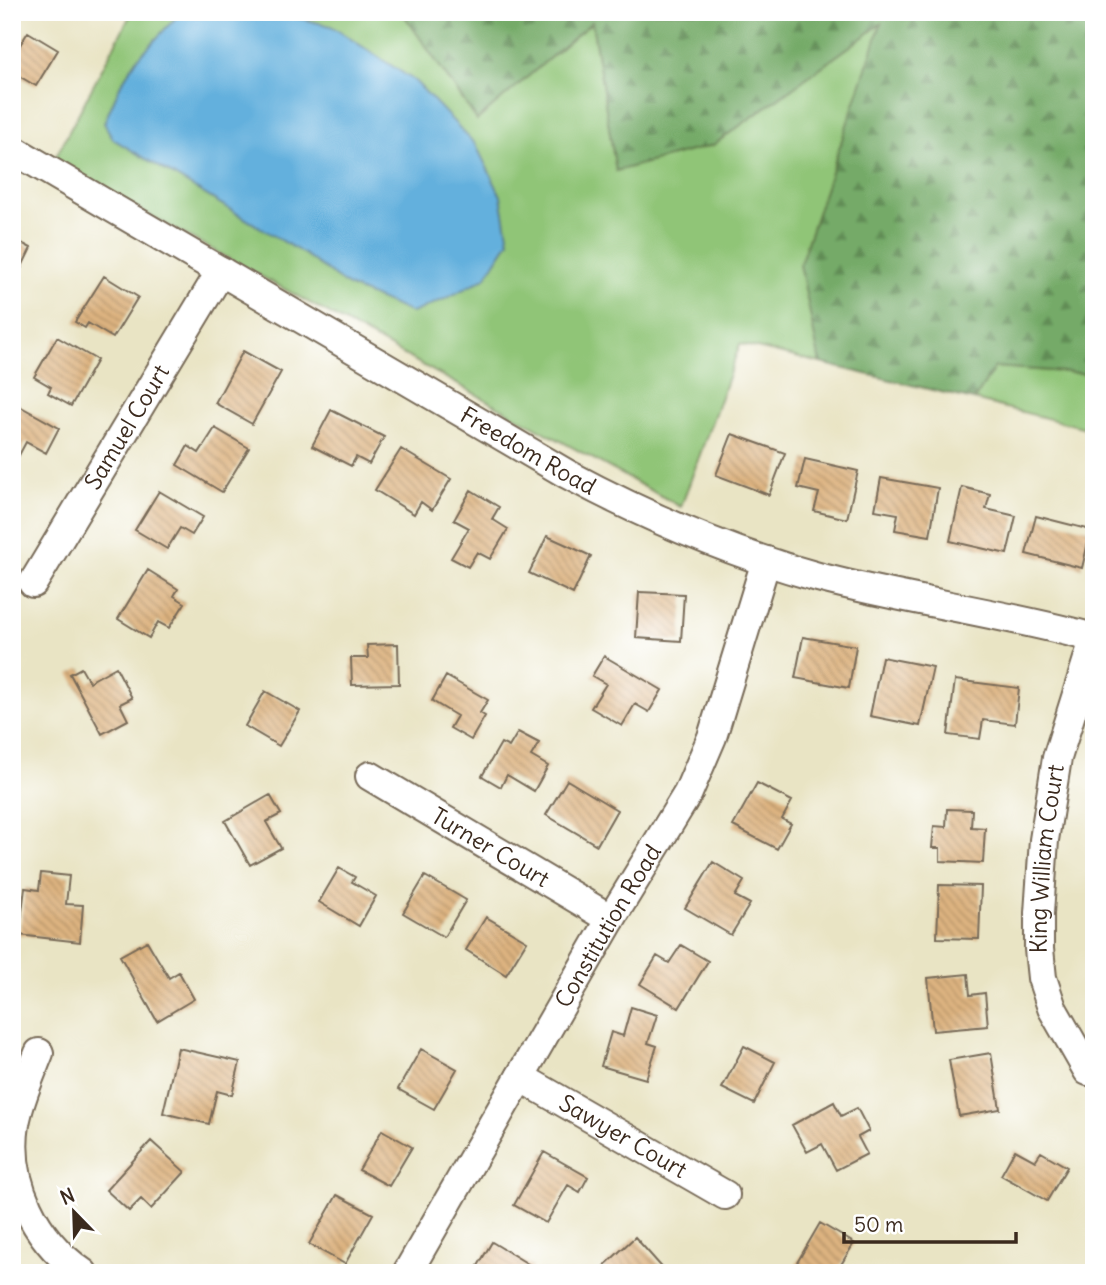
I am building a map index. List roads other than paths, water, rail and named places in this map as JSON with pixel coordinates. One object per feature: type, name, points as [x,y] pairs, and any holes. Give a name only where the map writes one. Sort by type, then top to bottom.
[{"type":"street","name":"Freedom Road","points":[[12,149],[597,490],[662,522],[709,542],[819,577],[1094,639]]},
{"type":"street","name":"Samuel Court","points":[[33,583],[221,271]]},
{"type":"street","name":"Constitution Road","points":[[407,1273],[611,919],[688,793],[704,758],[766,561]]},
{"type":"street","name":"King William Court","points":[[1088,1071],[1052,1007],[1042,978],[1039,925],[1044,840],[1057,758],[1094,639]]},
{"type":"street","name":"Turner Court","points":[[370,776],[611,919]]},
{"type":"street","points":[[39,1053],[16,1121],[14,1160],[23,1196],[42,1234],[55,1251],[83,1273]]},
{"type":"street","name":"Sawyer Court","points":[[520,1077],[725,1195]]},
{"type":"water","points":[[181,12],[274,12],[331,26],[415,81],[476,145],[501,196],[509,241],[485,278],[412,313],[348,286],[304,254],[113,139],[104,123],[121,84],[137,59]]}]
